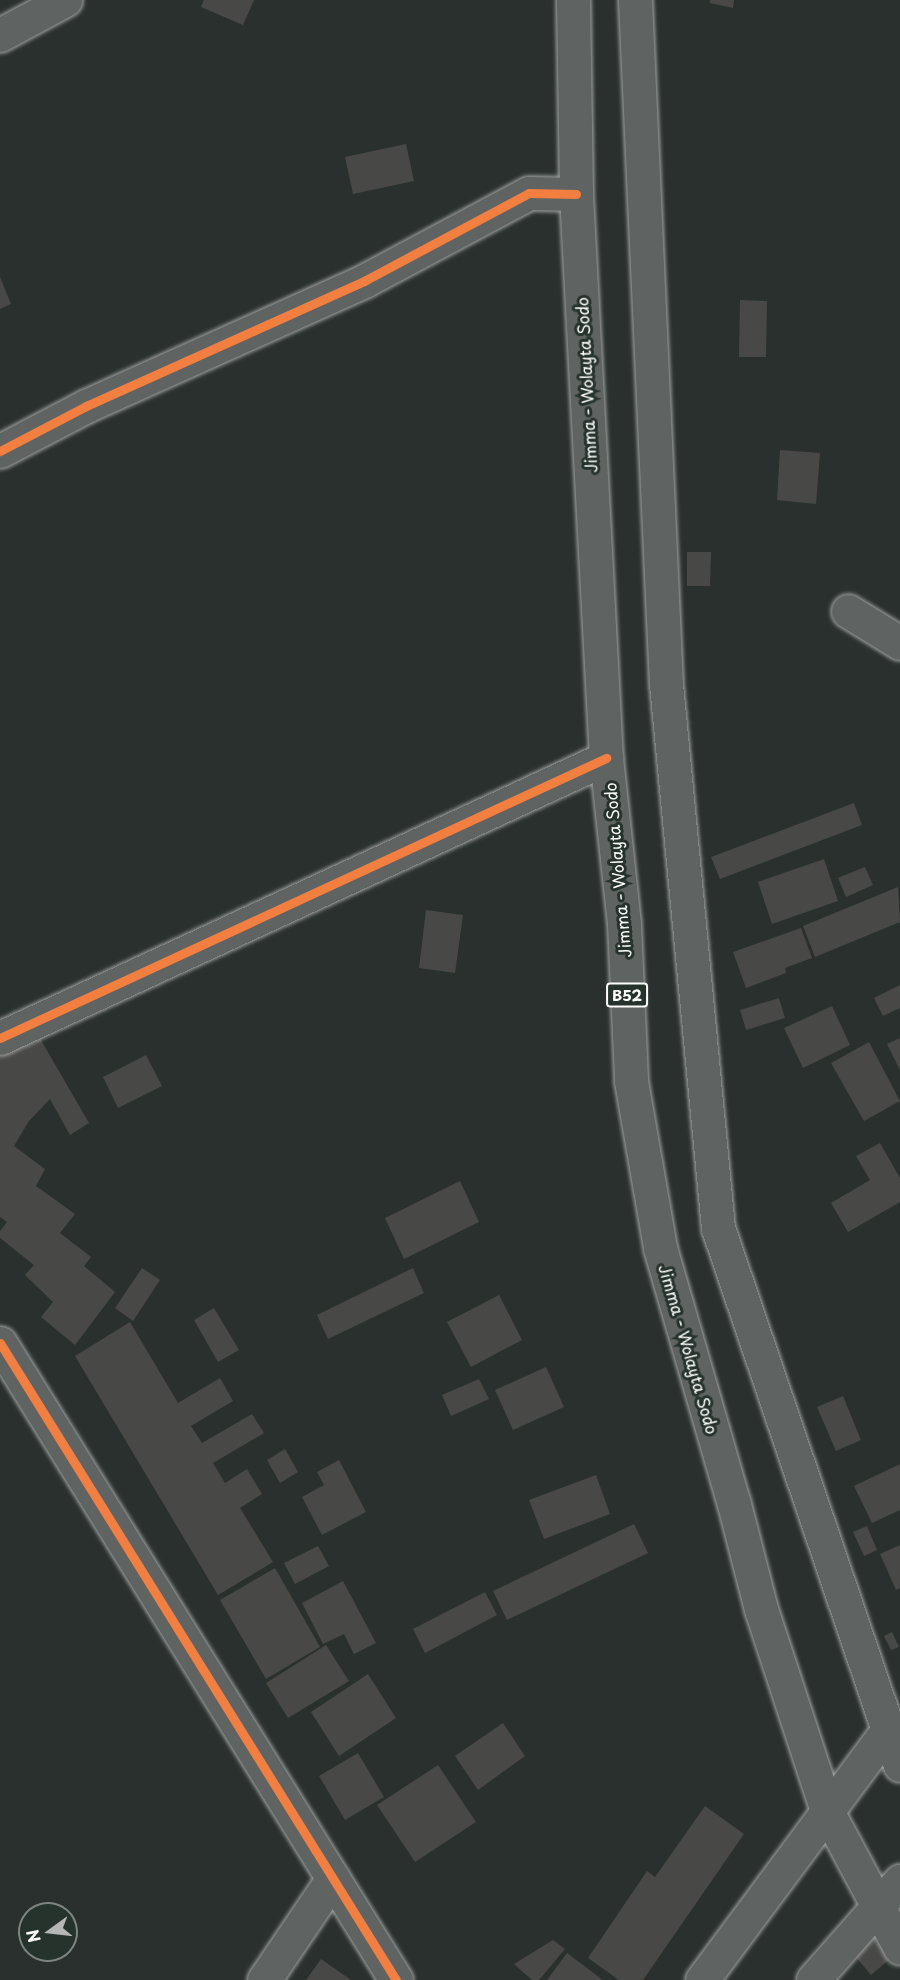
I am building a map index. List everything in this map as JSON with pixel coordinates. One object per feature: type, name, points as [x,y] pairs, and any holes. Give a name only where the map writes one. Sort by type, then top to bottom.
[{"type":"main road","points":[[0,35],[64,0]]},
{"type":"main road","name":"Jimma - Wolayta Sodo","points":[[573,0],[576,194],[606,758],[624,924],[631,1081],[660,1248],[734,1504],[761,1609],[827,1811],[900,1948]]},
{"type":"main road","points":[[635,0],[666,684],[718,1228],[900,1765]]},
{"type":"main road","points":[[0,451],[86,406],[364,280],[529,193],[576,194]]},
{"type":"main road","points":[[848,611],[900,643]]},
{"type":"main road","points":[[0,1038],[606,758]]},
{"type":"main road","points":[[0,1342],[396,1980]]},
{"type":"main road","points":[[702,1980],[888,1730]]},
{"type":"main road","points":[[264,1980],[333,1878]]},
{"type":"main road","points":[[813,1980],[900,1881]]},
{"type":"building","points":[[204,0],[254,0],[243,25],[201,7]]},
{"type":"building","points":[[710,0],[734,0],[733,8],[710,3]]},
{"type":"building","points":[[406,144],[414,181],[353,194],[345,157]]},
{"type":"building","points":[[0,277],[11,304],[0,309]]},
{"type":"building","points":[[740,300],[767,301],[766,357],[739,357]]},
{"type":"building","points":[[780,450],[820,453],[816,504],[777,500]]},
{"type":"building","points":[[687,552],[711,552],[710,586],[687,586]]},
{"type":"building","points":[[854,803],[862,825],[720,879],[711,857]]},
{"type":"building","points":[[824,859],[838,901],[772,924],[758,882]]},
{"type":"building","points":[[865,867],[873,885],[846,897],[838,878]]},
{"type":"building","points":[[898,887],[900,922],[815,957],[803,926]]},
{"type":"building","points":[[426,910],[463,915],[455,973],[419,968]]},
{"type":"building","points":[[801,928],[812,958],[785,968],[786,973],[746,988],[733,952]]},
{"type":"building","points":[[900,985],[900,1008],[883,1016],[874,998]]},
{"type":"building","points":[[779,998],[785,1018],[746,1030],[740,1010]]},
{"type":"building","points":[[832,1006],[850,1045],[803,1068],[784,1028]]},
{"type":"building","points":[[34,1028],[89,1123],[70,1135],[50,1099],[29,1121],[14,1146],[45,1169],[36,1186],[75,1214],[60,1233],[91,1257],[84,1266],[115,1292],[75,1345],[41,1317],[53,1302],[25,1275],[34,1265],[0,1238],[0,1231],[7,1222],[0,1217],[0,1039]]},
{"type":"building","points":[[900,1038],[900,1070],[887,1044]]},
{"type":"building","points":[[869,1042],[900,1101],[864,1121],[831,1063]]},
{"type":"building","points":[[146,1055],[162,1086],[118,1108],[103,1077]]},
{"type":"building","points":[[880,1143],[900,1178],[900,1202],[848,1232],[831,1203],[870,1180],[856,1156]]},
{"type":"building","points":[[460,1181],[479,1222],[404,1259],[385,1218]]},
{"type":"building","points":[[142,1268],[160,1280],[133,1321],[115,1308]]},
{"type":"building","points":[[413,1268],[424,1293],[328,1339],[317,1315]]},
{"type":"building","points":[[499,1295],[522,1340],[471,1367],[447,1322]]},
{"type":"building","points":[[214,1308],[239,1350],[218,1362],[194,1320]]},
{"type":"building","points":[[130,1322],[178,1403],[220,1378],[233,1401],[191,1426],[202,1443],[252,1414],[264,1433],[213,1463],[225,1483],[247,1469],[262,1494],[240,1508],[273,1562],[218,1595],[75,1356]]},
{"type":"building","points":[[546,1367],[564,1407],[513,1430],[495,1390]]},
{"type":"building","points":[[479,1379],[489,1399],[451,1416],[442,1395]]},
{"type":"building","points":[[843,1396],[861,1440],[836,1451],[817,1407]]},
{"type":"building","points":[[285,1449],[298,1472],[280,1483],[267,1460]]},
{"type":"building","points":[[339,1460],[366,1512],[322,1535],[302,1497],[324,1485],[317,1472]]},
{"type":"building","points":[[900,1464],[900,1510],[872,1523],[854,1486]]},
{"type":"building","points":[[596,1475],[610,1514],[544,1539],[529,1500]]},
{"type":"building","points":[[634,1524],[648,1553],[507,1620],[493,1591]]},
{"type":"building","points":[[867,1526],[877,1550],[864,1556],[853,1532]]},
{"type":"building","points":[[900,1545],[900,1588],[896,1590],[880,1554]]},
{"type":"building","points":[[318,1546],[329,1566],[295,1584],[284,1563]]},
{"type":"building","points":[[275,1568],[320,1647],[266,1679],[220,1600]]},
{"type":"building","points":[[343,1581],[376,1643],[354,1654],[344,1634],[323,1644],[302,1603]]},
{"type":"building","points":[[485,1592],[497,1615],[425,1653],[413,1629]]},
{"type":"building","points":[[892,1632],[899,1647],[891,1650],[884,1636]]},
{"type":"building","points":[[326,1645],[349,1681],[288,1718],[266,1683]]},
{"type":"building","points":[[368,1674],[396,1718],[339,1756],[311,1712]]},
{"type":"building","points":[[503,1723],[525,1756],[478,1790],[455,1756]]},
{"type":"building","points":[[358,1753],[384,1797],[345,1820],[319,1776]]},
{"type":"building","points":[[438,1765],[476,1822],[415,1862],[377,1805]]},
{"type":"building","points":[[705,1806],[744,1834],[643,1980],[619,1980],[588,1958],[647,1871],[655,1877]]},
{"type":"building","points":[[874,1938],[891,1958],[871,1975],[854,1955]]},
{"type":"building","points":[[553,1940],[565,1949],[539,1980],[532,1980],[514,1964]]},
{"type":"building","points":[[567,1953],[603,1980],[547,1980]]},
{"type":"building","points":[[321,1959],[351,1980],[306,1980]]},
{"type":"cycle path","points":[[0,451],[86,406],[364,281],[529,193],[576,194]]},
{"type":"cycle path","points":[[0,1038],[606,758]]},
{"type":"cycle path","points":[[0,1343],[396,1980]]}]
